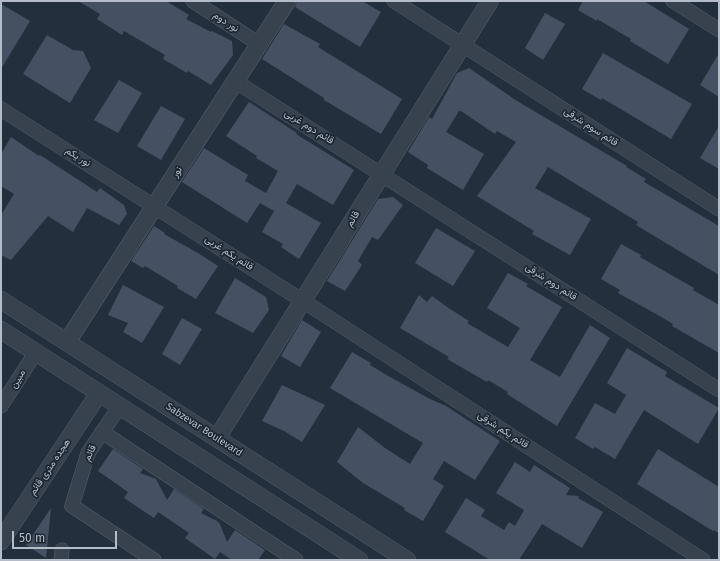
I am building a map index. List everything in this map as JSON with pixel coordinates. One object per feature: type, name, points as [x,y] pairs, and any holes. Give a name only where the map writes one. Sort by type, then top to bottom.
[{"type":"street","name":"نور دوم","points":[[193,1],[259,44]]},
{"type":"street","name":"نور","points":[[67,342],[287,1]]},
{"type":"street","name":"قائم سوم شرقی","points":[[394,1],[719,209]]},
{"type":"street","name":"قائم","points":[[217,438],[490,1]]},
{"type":"street","points":[[673,1],[719,30]]},
{"type":"street","name":"قائم دوم غربی","points":[[235,81],[382,174]]},
{"type":"street","name":"نور یکم","points":[[1,109],[155,206]]},
{"type":"street","name":"قائم دوم شرقی","points":[[382,174],[719,390]]},
{"type":"street","name":"قائم یکم غربی","points":[[155,206],[303,300]]},
{"type":"street","name":"Sabzevar Boulevard","points":[[1,300],[407,560]]},
{"type":"street","name":"قائم یکم شرقی","points":[[303,300],[703,560]]},
{"type":"street","points":[[1,330],[359,560]]},
{"type":"street","name":"مبین","points":[[1,406],[36,352]]},
{"type":"street","name":"هجده متری قائم","points":[[1,541],[99,393]]},
{"type":"street","name":"قائم","points":[[120,406],[88,453],[72,506],[154,560]]},
{"type":"street","points":[[102,432],[296,560]]},
{"type":"building","points":[[78,1],[166,1],[189,15],[186,19],[232,41],[233,55],[211,85],[188,71],[187,73],[163,59],[165,55],[124,31],[122,35],[97,19],[100,14]]},
{"type":"building","points":[[297,1],[362,1],[381,12],[360,47],[295,7]]},
{"type":"building","points":[[583,1],[644,1],[689,29],[668,64],[630,41],[631,39],[597,19],[597,21],[578,10]]},
{"type":"building","points":[[1,4],[30,21],[1,69]]},
{"type":"building","points":[[545,13],[565,24],[543,60],[525,48]]},
{"type":"building","points":[[284,24],[320,44],[318,47],[402,99],[381,134],[324,100],[324,98],[262,59]]},
{"type":"building","points":[[47,35],[73,50],[83,51],[91,68],[70,103],[23,74]]},
{"type":"building","points":[[603,53],[692,104],[671,139],[602,98],[601,100],[582,89]]},
{"type":"building","points":[[719,53],[719,97],[700,85]]},
{"type":"building","points":[[469,68],[517,101],[627,166],[626,167],[646,179],[644,182],[719,226],[719,275],[636,225],[638,222],[548,167],[535,188],[591,219],[570,255],[532,234],[534,231],[477,196],[516,142],[497,131],[495,134],[461,111],[459,111],[446,132],[484,154],[463,190],[427,168],[428,165],[408,152],[429,117],[432,119],[457,73]]},
{"type":"building","points":[[119,80],[142,93],[118,133],[94,120]]},
{"type":"building","points":[[249,102],[297,133],[296,134],[354,170],[333,205],[297,184],[286,203],[321,223],[299,259],[281,247],[283,244],[262,232],[274,211],[260,203],[247,223],[182,182],[204,148],[248,175],[245,181],[266,193],[278,171],[256,158],[257,156],[226,136]]},
{"type":"building","points":[[161,106],[185,119],[161,160],[137,146]]},
{"type":"building","points":[[719,126],[719,169],[700,158]]},
{"type":"building","points":[[11,137],[97,192],[100,188],[124,205],[127,214],[119,225],[87,208],[73,232],[48,216],[11,260],[1,255],[1,215],[14,194],[1,186],[1,154]]},
{"type":"building","points":[[393,197],[403,205],[378,240],[372,237],[358,261],[362,265],[345,291],[327,281],[378,199]]},
{"type":"building","points":[[154,226],[165,233],[164,234],[218,266],[196,299],[145,266],[143,268],[131,261]]},
{"type":"building","points":[[436,228],[475,251],[453,286],[415,263]]},
{"type":"building","points":[[621,244],[641,255],[640,257],[694,288],[693,290],[719,305],[719,353],[672,326],[673,324],[658,315],[618,293],[620,290],[601,279]]},
{"type":"building","points":[[508,273],[528,284],[526,286],[562,307],[530,360],[560,377],[590,325],[610,338],[557,426],[507,394],[508,392],[447,359],[449,357],[400,328],[419,295],[427,302],[432,296],[469,321],[467,323],[508,347],[520,328],[487,308]]},
{"type":"building","points":[[235,278],[266,297],[269,310],[253,333],[215,313]]},
{"type":"building","points":[[123,285],[164,307],[142,343],[123,332],[128,323],[108,315]]},
{"type":"building","points":[[182,318],[202,329],[180,365],[162,354]]},
{"type":"building","points":[[302,320],[321,332],[300,367],[281,356]]},
{"type":"building","points":[[627,348],[667,372],[665,376],[719,408],[698,444],[644,410],[615,459],[595,447],[593,449],[575,438],[595,403],[615,414],[626,395],[607,383]]},
{"type":"building","points":[[352,352],[371,363],[370,365],[390,377],[446,406],[500,441],[475,480],[444,461],[433,479],[444,486],[423,521],[404,510],[405,508],[363,483],[337,462],[358,427],[385,448],[410,464],[423,443],[330,388]]},
{"type":"building","points":[[282,385],[325,405],[302,442],[284,431],[262,421]]},
{"type":"building","points":[[113,449],[143,469],[140,473],[156,479],[167,500],[174,489],[204,509],[201,513],[220,524],[227,542],[235,530],[265,550],[258,560],[232,560],[220,552],[215,559],[185,538],[189,533],[158,512],[154,518],[124,498],[128,492],[98,471]]},
{"type":"building","points":[[658,449],[719,487],[719,533],[713,531],[637,484]]},
{"type":"building","points":[[515,462],[530,472],[534,465],[570,488],[566,495],[579,496],[578,498],[603,512],[582,548],[542,524],[519,560],[490,560],[445,532],[466,498],[485,510],[481,516],[504,530],[509,522],[515,526],[524,510],[496,493]]},
{"type":"building","points":[[51,508],[46,558],[26,545]]}]
